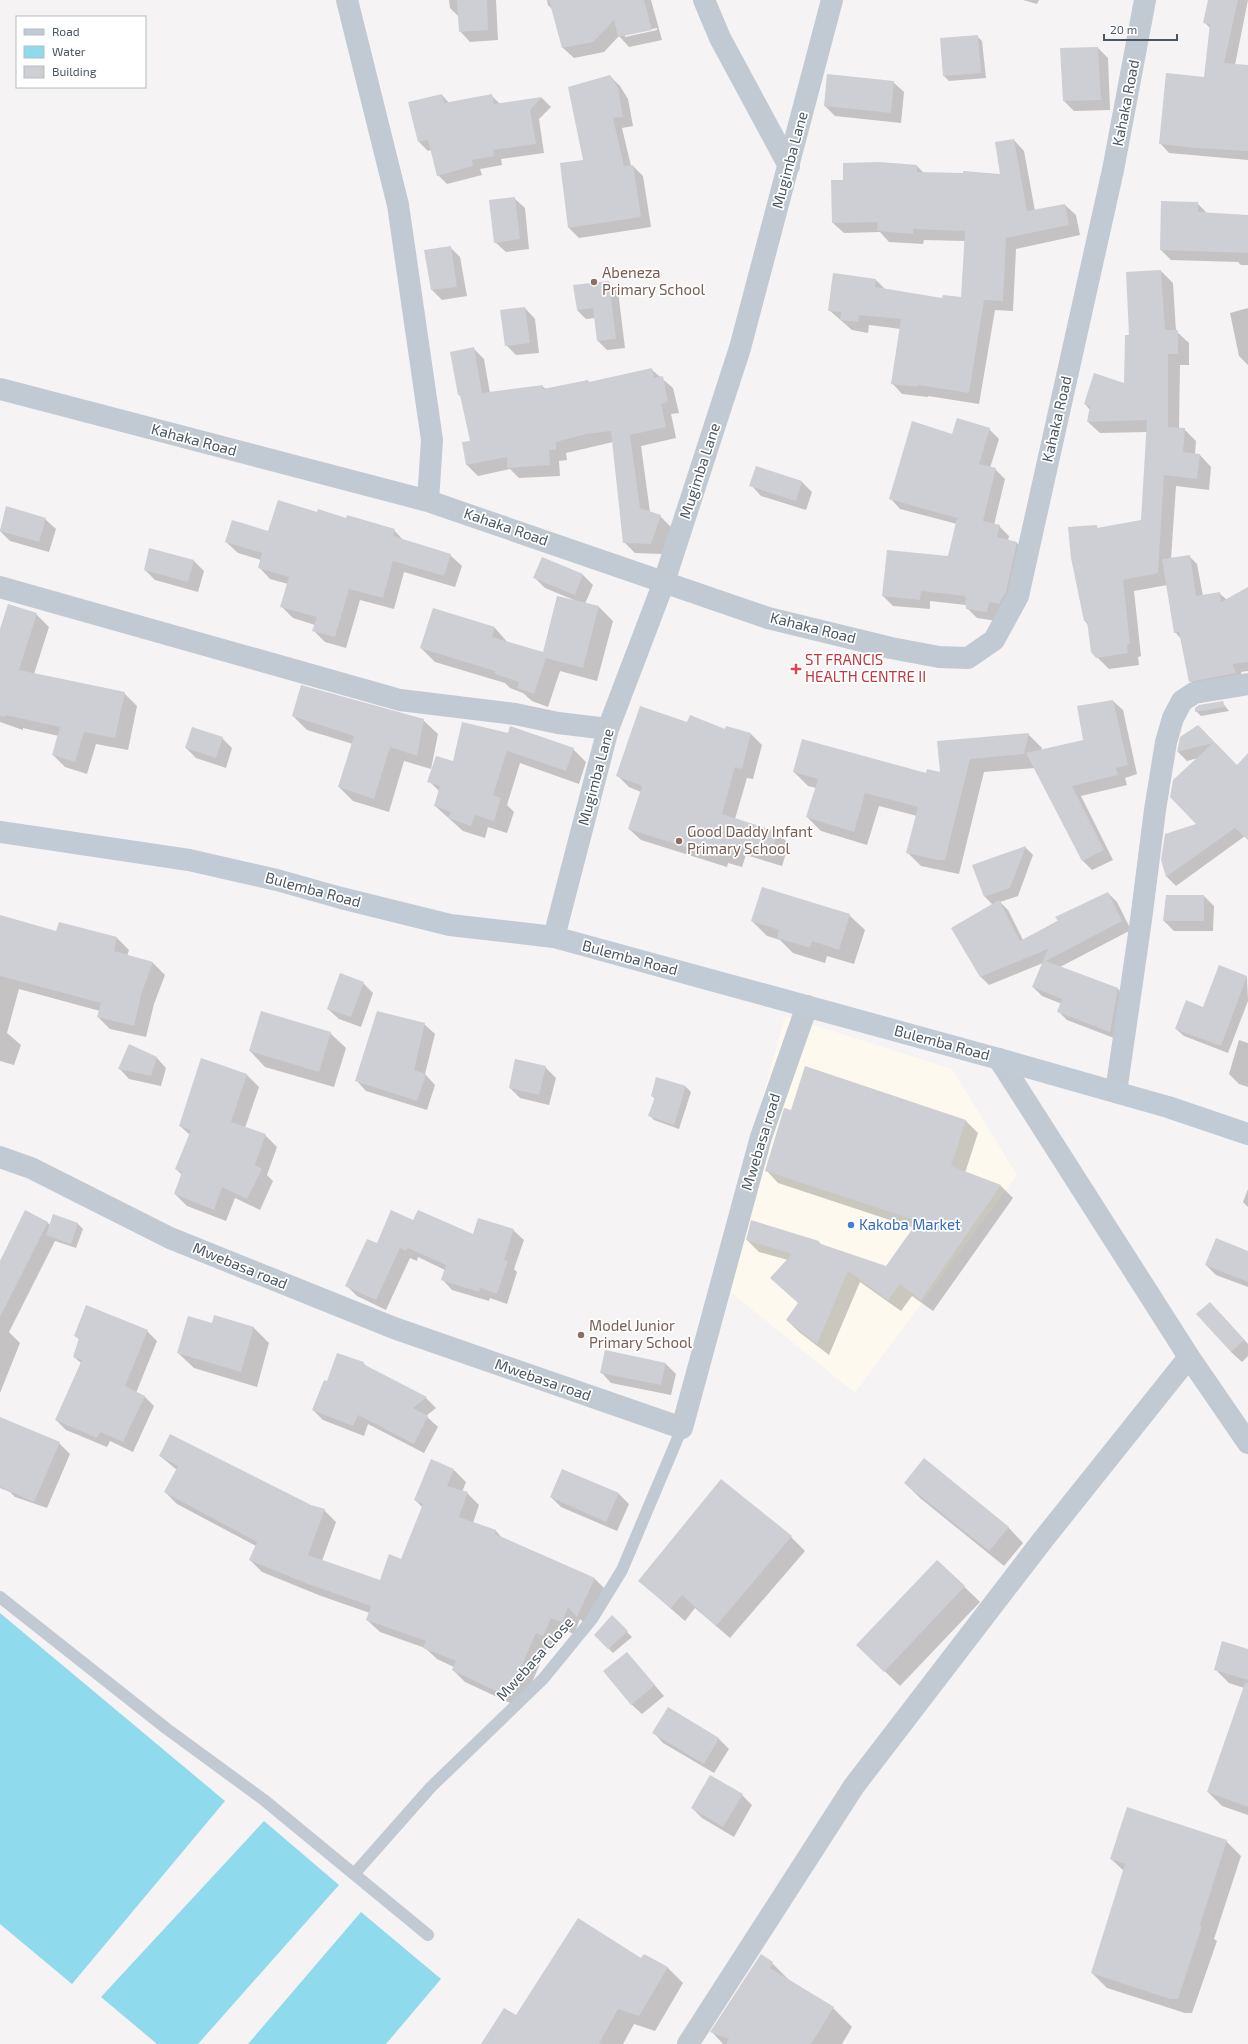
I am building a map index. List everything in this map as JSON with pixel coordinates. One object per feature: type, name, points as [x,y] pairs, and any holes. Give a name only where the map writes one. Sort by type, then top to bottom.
[{"type":"main road","name":"Bulemba Road","points":[[0,832],[189,860],[277,880],[341,898],[450,925],[554,937],[999,1058],[1168,1107],[1248,1134]]},
{"type":"street","points":[[347,0],[398,205],[432,440],[428,501]]},
{"type":"street","points":[[704,0],[720,38],[789,166]]},
{"type":"street","name":"Mugimba Lane","points":[[554,937],[608,729],[664,582],[740,348],[832,0]]},
{"type":"street","name":"Kahaka Road","points":[[0,389],[428,501],[768,618],[939,657],[968,658],[994,640],[1018,596],[1113,170],[1145,0]]},
{"type":"street","points":[[0,587],[400,700],[515,714],[558,723],[608,729]]},
{"type":"street","points":[[1116,1092],[1141,920],[1155,810],[1166,742],[1173,718],[1182,701],[1194,693],[1248,684]]},
{"type":"street","name":"Mwebasa road","points":[[0,1157],[31,1168],[170,1238],[394,1328],[682,1428],[761,1137],[807,1006]]},
{"type":"street","points":[[999,1058],[1189,1357],[1248,1443]]},
{"type":"street","points":[[688,2044],[854,1786],[1042,1541],[1189,1357]]},
{"type":"lane","name":"Mwebasa Close","points":[[354,1874],[431,1787],[542,1678],[592,1619],[622,1570],[682,1428]]},
{"type":"lane","points":[[0,1597],[167,1729],[264,1800],[428,1935]]},
{"type":"shaded area","points":[[785,1016],[952,1069],[1017,1175],[855,1393],[712,1277]]},
{"type":"water","points":[[0,1613],[225,1801],[72,1984],[0,1924]]},
{"type":"water","points":[[264,1821],[339,1885],[198,2044],[157,2044],[101,1997]]},
{"type":"water","points":[[361,1912],[441,1979],[386,2044],[248,2044]]},
{"type":"building","points":[[457,0],[487,0],[488,30],[459,32]]},
{"type":"building","points":[[549,0],[644,0],[652,30],[618,37],[614,20],[593,42],[562,48]]},
{"type":"building","points":[[1208,0],[1238,0],[1224,63],[1248,65],[1248,151],[1159,144],[1166,73],[1204,77],[1210,24],[1203,23]]},
{"type":"building","points":[[978,35],[981,73],[943,76],[940,38]]},
{"type":"building","points":[[1098,47],[1101,100],[1063,101],[1060,48]]},
{"type":"building","points":[[827,74],[894,81],[891,113],[824,106]]},
{"type":"building","points":[[610,75],[618,88],[623,117],[613,118],[624,166],[633,165],[641,217],[568,228],[560,163],[583,160],[568,87]]},
{"type":"building","points":[[442,94],[444,103],[492,94],[494,104],[542,97],[530,110],[536,144],[493,150],[494,156],[472,160],[473,166],[437,176],[428,140],[418,142],[408,102]]},
{"type":"building","points":[[1014,139],[1027,211],[1065,204],[1069,225],[1006,238],[1003,301],[984,300],[969,393],[918,385],[918,387],[891,384],[901,319],[859,315],[858,322],[840,320],[841,312],[828,311],[833,273],[876,279],[875,287],[942,298],[943,295],[961,297],[965,231],[913,229],[913,234],[877,231],[878,222],[832,223],[831,180],[843,180],[843,163],[879,162],[917,165],[917,172],[963,173],[963,171],[1000,174],[995,142]]},
{"type":"building","points":[[515,197],[520,239],[494,243],[489,200]]},
{"type":"building","points":[[1161,201],[1198,202],[1198,212],[1248,215],[1248,253],[1160,250]]},
{"type":"building","points":[[451,246],[457,287],[431,290],[424,250]]},
{"type":"building","points":[[1161,270],[1165,330],[1178,330],[1178,354],[1168,354],[1168,427],[1185,428],[1183,452],[1200,454],[1197,479],[1164,475],[1158,573],[1123,580],[1130,644],[1127,645],[1128,653],[1096,658],[1091,652],[1087,621],[1084,621],[1071,558],[1068,527],[1097,525],[1097,528],[1141,520],[1147,420],[1087,422],[1090,406],[1084,404],[1094,373],[1124,383],[1125,335],[1129,335],[1126,272]]},
{"type":"building","points":[[609,281],[616,339],[597,341],[593,308],[577,310],[573,285]]},
{"type":"building","points":[[525,307],[530,343],[505,346],[500,310]]},
{"type":"building","points":[[474,347],[482,393],[543,385],[543,389],[588,380],[589,382],[652,368],[654,378],[663,376],[668,402],[661,404],[666,427],[630,435],[640,508],[661,515],[651,544],[623,543],[611,431],[586,434],[556,442],[556,450],[549,450],[550,465],[507,468],[507,457],[466,465],[462,442],[470,441],[460,395],[458,395],[450,352]]},
{"type":"building","points":[[957,418],[990,428],[979,464],[996,468],[983,521],[1000,525],[997,537],[1017,542],[1006,592],[999,604],[989,602],[987,612],[966,609],[965,596],[921,591],[920,600],[882,596],[887,550],[948,556],[957,518],[889,499],[912,421],[952,434]]},
{"type":"building","points":[[756,466],[802,481],[796,501],[749,486]]},
{"type":"building","points":[[278,500],[317,512],[318,509],[346,518],[347,515],[395,529],[393,536],[451,554],[444,576],[393,561],[383,598],[349,589],[335,637],[312,631],[317,617],[280,607],[289,577],[258,568],[262,553],[225,542],[232,520],[268,531]]},
{"type":"building","points":[[6,506],[46,518],[39,542],[0,531]]},
{"type":"building","points":[[149,548],[194,560],[188,582],[144,570]]},
{"type":"building","points":[[1190,555],[1196,596],[1220,592],[1221,602],[1248,587],[1248,662],[1233,664],[1236,673],[1189,682],[1179,632],[1174,633],[1162,559]]},
{"type":"building","points":[[542,557],[583,574],[575,595],[533,578]]},
{"type":"building","points":[[557,596],[599,606],[583,668],[546,658],[534,694],[517,688],[519,682],[495,674],[495,671],[420,648],[433,608],[495,627],[492,637],[543,652]]},
{"type":"building","points":[[8,604],[37,613],[19,670],[125,692],[115,738],[84,732],[75,762],[52,755],[60,727],[5,715],[5,717],[0,716],[0,629]]},
{"type":"building","points":[[301,685],[424,719],[417,756],[390,747],[374,799],[338,787],[354,736],[292,716]]},
{"type":"building","points":[[1113,700],[1128,765],[1116,768],[1118,775],[1072,786],[1104,850],[1082,861],[1026,753],[1083,740],[1077,706]]},
{"type":"building","points":[[1223,701],[1225,707],[1195,712],[1195,708],[1199,705]]},
{"type":"building","points":[[640,706],[687,722],[690,715],[725,729],[726,726],[751,733],[742,769],[735,767],[722,814],[778,832],[771,855],[735,844],[731,856],[717,852],[716,857],[628,829],[642,786],[616,776]]},
{"type":"building","points":[[462,722],[508,733],[510,726],[574,748],[566,771],[507,751],[493,795],[501,798],[494,821],[475,815],[471,826],[448,818],[451,812],[434,806],[440,786],[427,782],[436,756],[453,761]]},
{"type":"building","points":[[1198,725],[1237,765],[1248,753],[1248,840],[1235,828],[1166,877],[1161,860],[1165,834],[1196,824],[1170,797],[1173,780],[1213,743],[1177,752],[1180,737]]},
{"type":"building","points":[[192,727],[223,737],[216,758],[185,748]]},
{"type":"building","points":[[1029,733],[1024,754],[970,759],[945,860],[937,860],[906,853],[918,807],[865,793],[854,832],[806,817],[818,779],[793,772],[802,739],[926,773],[927,769],[940,772],[937,741]]},
{"type":"building","points":[[1026,846],[1010,888],[984,897],[972,865]]},
{"type":"building","points":[[762,887],[850,914],[839,950],[812,941],[810,948],[777,938],[779,930],[751,921]]},
{"type":"building","points":[[1108,892],[1122,921],[1046,961],[1118,988],[1110,1032],[1057,1012],[1062,999],[1032,987],[1048,949],[980,977],[951,928],[999,900],[1020,941],[1058,921],[1055,917]]},
{"type":"building","points":[[1166,895],[1204,895],[1204,921],[1163,921]]},
{"type":"building","points":[[0,915],[56,931],[59,922],[117,937],[114,951],[153,962],[142,992],[134,1026],[97,1017],[101,1003],[0,976]]},
{"type":"building","points":[[1219,965],[1247,976],[1221,1046],[1175,1029],[1186,1000],[1203,1007]]},
{"type":"building","points":[[340,973],[364,982],[351,1017],[327,1009]]},
{"type":"building","points":[[261,1011],[331,1032],[319,1072],[249,1051]]},
{"type":"building","points":[[377,1011],[425,1023],[414,1070],[426,1074],[417,1101],[355,1081]]},
{"type":"building","points":[[129,1044],[157,1057],[151,1076],[118,1069]]},
{"type":"building","points":[[201,1058],[247,1074],[231,1122],[266,1134],[255,1165],[262,1169],[247,1199],[222,1187],[214,1210],[174,1194],[182,1172],[175,1169],[191,1130],[179,1126]]},
{"type":"building","points":[[515,1059],[546,1066],[539,1095],[509,1088]]},
{"type":"building","points":[[805,1066],[966,1120],[951,1166],[1001,1185],[921,1300],[900,1284],[888,1300],[848,1271],[817,1344],[786,1320],[798,1303],[770,1278],[792,1254],[746,1240],[751,1220],[819,1241],[818,1243],[886,1266],[918,1221],[765,1171],[784,1108],[791,1110]]},
{"type":"building","points":[[656,1077],[686,1086],[674,1125],[648,1116],[655,1097],[651,1096]]},
{"type":"building","points":[[25,1210],[48,1222],[0,1317],[0,1261]]},
{"type":"building","points":[[391,1210],[413,1220],[418,1210],[473,1234],[478,1218],[514,1229],[504,1260],[508,1261],[497,1294],[480,1288],[479,1292],[441,1280],[446,1265],[408,1248],[406,1251],[400,1248],[376,1300],[345,1286],[367,1239],[377,1243]]},
{"type":"building","points":[[53,1214],[78,1223],[71,1244],[46,1235]]},
{"type":"building","points":[[1216,1238],[1248,1251],[1248,1282],[1205,1265]]},
{"type":"building","points":[[1210,1302],[1244,1340],[1231,1352],[1196,1314]]},
{"type":"building","points":[[86,1305],[148,1330],[125,1386],[145,1396],[123,1442],[100,1432],[97,1438],[55,1420],[82,1360],[73,1357],[79,1338],[74,1336]]},
{"type":"building","points":[[214,1315],[254,1327],[241,1372],[177,1353],[188,1316],[212,1323]]},
{"type":"building","points":[[605,1350],[666,1363],[661,1385],[600,1373]]},
{"type":"building","points":[[337,1353],[364,1362],[363,1364],[427,1397],[413,1408],[428,1416],[414,1444],[358,1415],[353,1426],[312,1410],[324,1380],[327,1381]]},
{"type":"building","points":[[0,1417],[60,1442],[34,1502],[0,1487]]},
{"type":"building","points":[[170,1434],[311,1505],[325,1509],[308,1555],[380,1580],[389,1554],[401,1559],[423,1504],[414,1500],[431,1459],[454,1469],[447,1486],[468,1492],[459,1517],[496,1530],[495,1534],[595,1578],[577,1617],[568,1607],[562,1622],[551,1618],[543,1636],[536,1633],[508,1697],[452,1670],[456,1661],[423,1648],[426,1641],[366,1620],[371,1606],[308,1584],[249,1560],[257,1542],[164,1492],[178,1466],[159,1456]]},
{"type":"building","points":[[924,1458],[1009,1527],[989,1551],[904,1483]]},
{"type":"building","points":[[562,1469],[619,1493],[606,1522],[550,1497]]},
{"type":"building","points":[[721,1479],[792,1536],[716,1626],[682,1595],[671,1608],[638,1581]]},
{"type":"building","points":[[937,1560],[965,1586],[884,1672],[856,1645]]},
{"type":"building","points":[[612,1615],[628,1631],[608,1649],[594,1635]]},
{"type":"building","points":[[1222,1641],[1248,1649],[1248,1680],[1214,1670]]},
{"type":"building","points":[[627,1652],[655,1685],[631,1705],[603,1671]]},
{"type":"building","points":[[1245,1683],[1248,1683],[1248,1807],[1207,1792]]},
{"type":"building","points":[[668,1707],[719,1738],[704,1764],[652,1733]]},
{"type":"building","points":[[710,1775],[743,1794],[723,1827],[691,1808]]},
{"type":"building","points":[[1127,1807],[1227,1840],[1200,1925],[1202,1926],[1178,1999],[1170,1999],[1091,1973],[1125,1864],[1110,1859]]},
{"type":"building","points":[[578,1918],[641,1958],[644,1954],[668,1967],[639,2016],[618,2009],[599,2044],[481,2044],[504,2008],[516,2015]]},
{"type":"building","points":[[761,1954],[773,1962],[770,1968],[834,2007],[811,2044],[726,2044],[729,2039],[710,2032]]},
{"type":"place","name":"Abeneza Primary School","points":[[594,282]]},
{"type":"place","name":"ST FRANCIS HEALTH CENTRE II","points":[[796,669]]},
{"type":"place","name":"Good Daddy Infant Primary School","points":[[679,841]]},
{"type":"place","name":"Kakoba Market","points":[[851,1225]]},
{"type":"place","name":"Model Junior Primary School","points":[[581,1335]]}]
